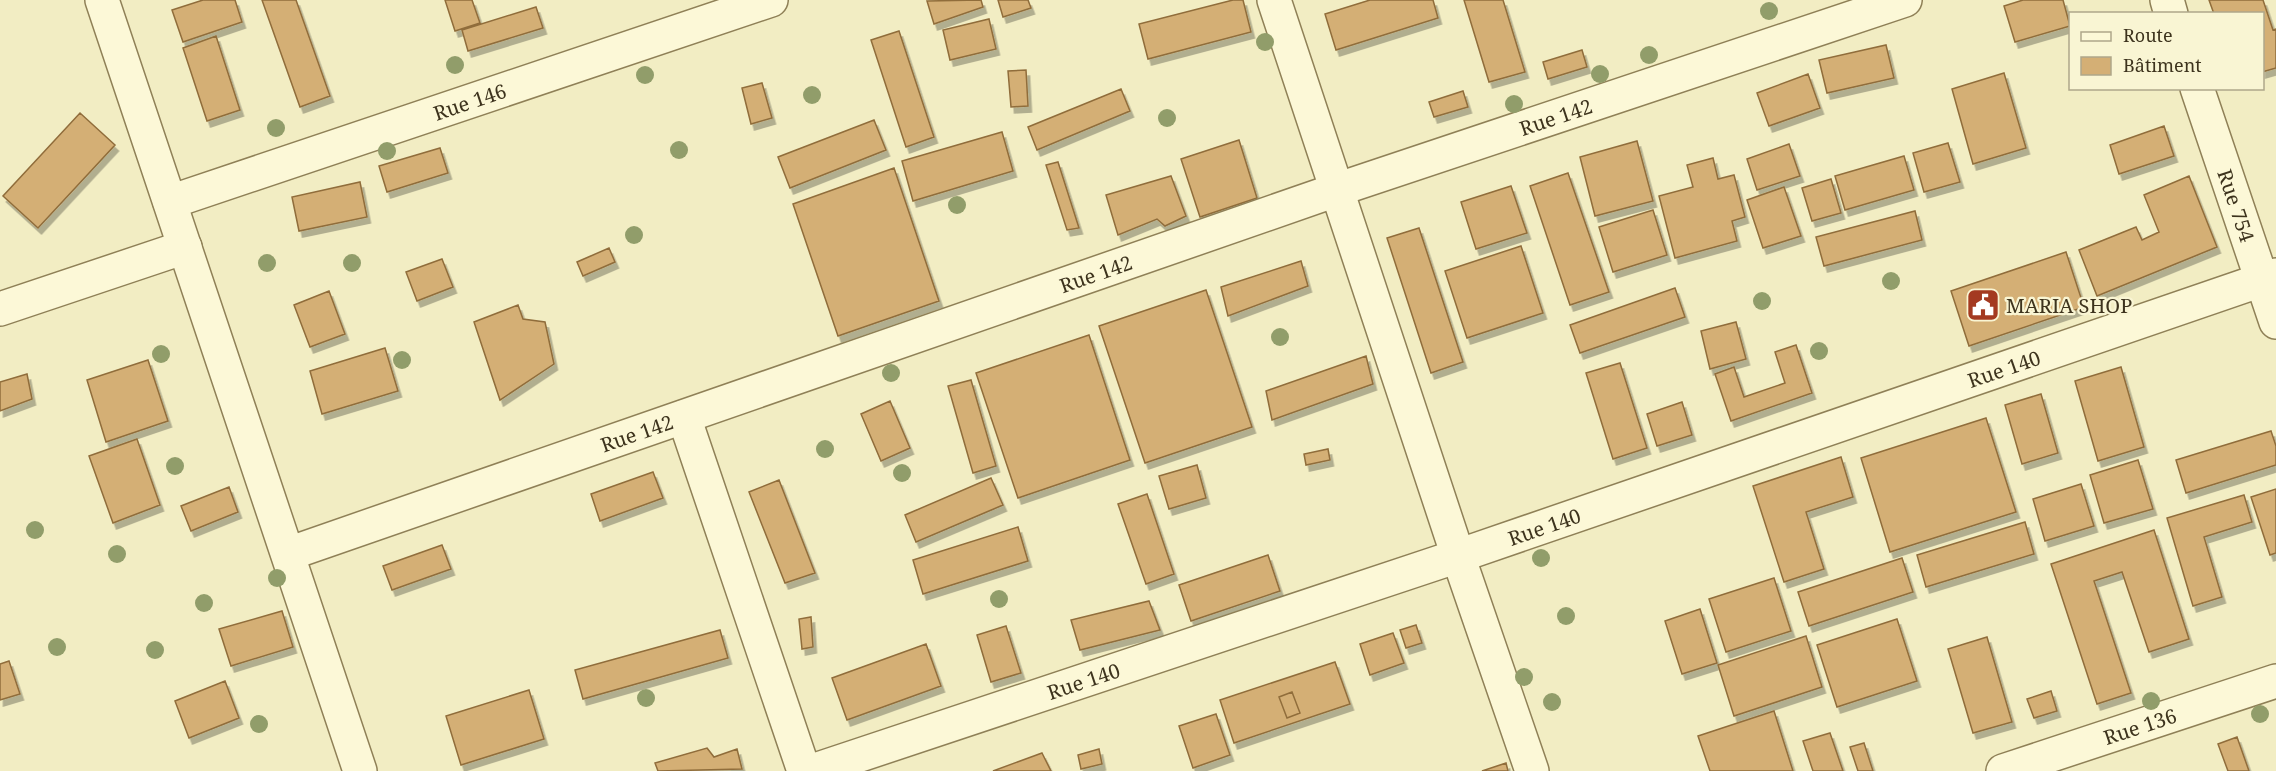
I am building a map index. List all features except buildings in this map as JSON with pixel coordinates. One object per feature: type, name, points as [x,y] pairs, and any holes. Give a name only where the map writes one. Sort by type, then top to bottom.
[{"type":"street","points":[[102,0],[360,771]]},
{"type":"street","name":"Rue 146","points":[[170,202],[771,0]]},
{"type":"street","points":[[1274,0],[1458,556],[1532,771]]},
{"type":"street","name":"Rue 142","points":[[288,554],[1336,190],[1905,0]]},
{"type":"street","name":"Rue 754","points":[[2198,90],[2269,277],[2276,322]]},
{"type":"street","points":[[0,309],[185,247]]},
{"type":"street","name":"Rue 140","points":[[812,771],[1458,556],[2269,277]]},
{"type":"street","points":[[684,417],[804,771]]},
{"type":"street","name":"Rue 136","points":[[2003,771],[2276,681]]},
{"type":"place","name":"MARIA SHOP","points":[[1983,305]]}]
